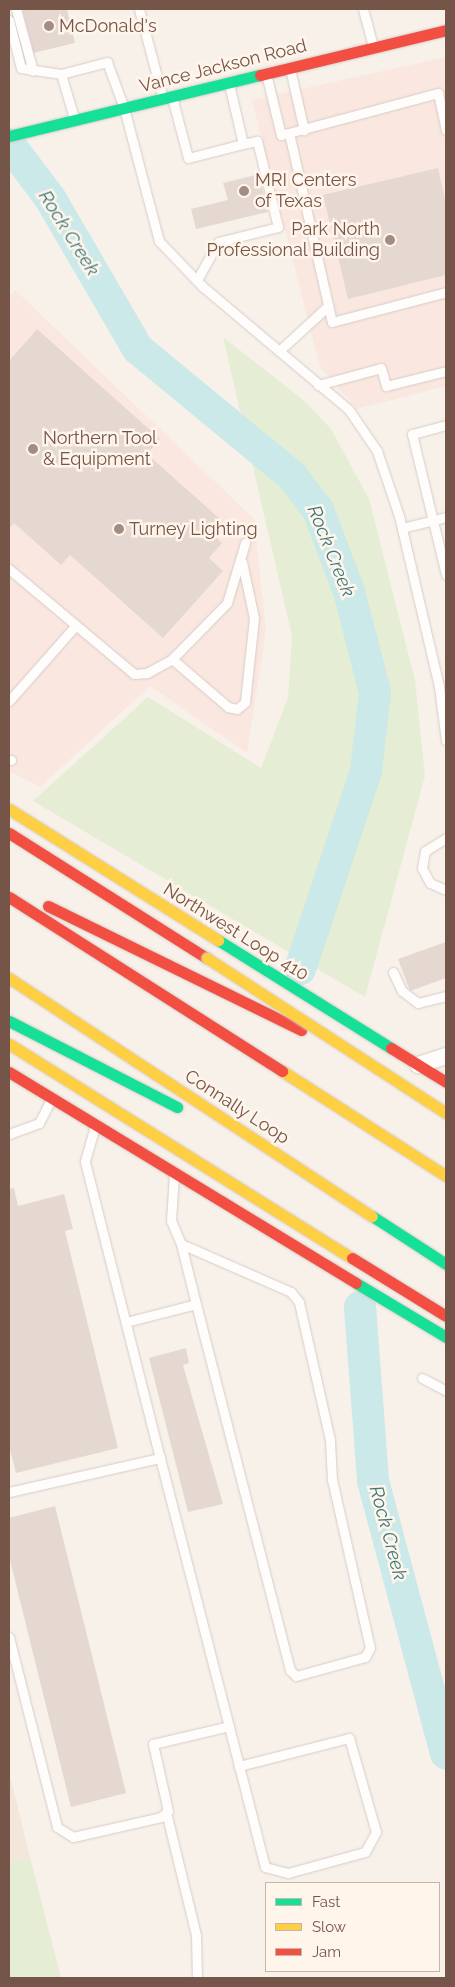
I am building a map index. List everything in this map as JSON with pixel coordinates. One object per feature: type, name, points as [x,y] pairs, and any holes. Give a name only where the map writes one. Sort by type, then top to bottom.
[{"type":"main road","name":"Vance Jackson Road","points":[[9,136],[446,30]]},
{"type":"main road","name":"Northwest Loop 410","points":[[9,809],[446,1082]]},
{"type":"main road","points":[[9,833],[207,958],[446,1113]]},
{"type":"main road","points":[[9,888],[446,1101]]},
{"type":"main road","points":[[9,897],[446,1176]]},
{"type":"main road","name":"Connally Loop","points":[[9,978],[446,1264]]},
{"type":"main road","points":[[9,1021],[301,1170]]},
{"type":"main road","points":[[9,1044],[446,1316]]},
{"type":"main road","points":[[9,1072],[95,1126],[446,1337]]},
{"type":"street","points":[[418,1065],[446,1056]]},
{"type":"lane","points":[[16,9],[33,71]]},
{"type":"lane","points":[[139,9],[188,158],[257,141],[278,227],[218,242],[197,280]]},
{"type":"lane","points":[[363,9],[373,48]]},
{"type":"lane","points":[[9,20],[20,68],[61,74],[107,62],[124,108],[159,241],[197,280],[349,410],[377,451],[402,528],[439,685],[446,741]]},
{"type":"lane","points":[[290,68],[304,130]]},
{"type":"lane","points":[[61,74],[71,122]]},
{"type":"lane","points":[[266,74],[285,134],[332,322],[446,292]]},
{"type":"lane","points":[[229,83],[243,144]]},
{"type":"lane","points":[[285,134],[438,93],[446,130]]},
{"type":"lane","points":[[279,351],[328,306]]},
{"type":"lane","points":[[318,385],[381,368],[386,386],[446,371]]},
{"type":"lane","points":[[446,425],[412,434],[446,575]]},
{"type":"lane","points":[[402,528],[446,517]]},
{"type":"lane","points":[[9,569],[134,674],[147,673],[172,659],[227,603],[242,562],[244,543]]},
{"type":"lane","points":[[172,659],[228,707],[237,709],[245,702],[254,618],[242,562]]},
{"type":"lane","points":[[9,701],[76,625]]},
{"type":"lane","points":[[439,685],[446,674]]},
{"type":"lane","points":[[446,834],[446,838],[425,851],[422,868],[430,883],[446,890]]},
{"type":"lane","points":[[393,972],[402,991],[418,1003],[446,996]]},
{"type":"lane","points":[[9,1134],[39,1123],[51,1099]]},
{"type":"lane","points":[[95,1126],[85,1162],[160,1458],[229,1726],[239,1766],[265,1867],[288,1873],[365,1852],[376,1832],[348,1738],[239,1766]]},
{"type":"lane","points":[[174,1173],[171,1221],[181,1244],[290,1670],[296,1676],[365,1657],[370,1648],[299,1302],[291,1292],[181,1244]]},
{"type":"lane","points":[[126,1322],[196,1304]]},
{"type":"lane","points":[[422,1378],[446,1391]]},
{"type":"lane","points":[[9,1492],[160,1458]]},
{"type":"lane","points":[[9,1638],[56,1827],[73,1837],[166,1812]]},
{"type":"lane","points":[[197,1978],[196,1935],[166,1812],[152,1744],[229,1726]]},
{"type":"shaded area","points":[[446,57],[446,386],[357,409],[320,367],[252,100]]},
{"type":"shaded area","points":[[15,290],[254,519],[266,631],[247,753],[150,686],[40,787],[9,771],[9,297]]},
{"type":"shaded area","points":[[9,1772],[30,1857],[9,1863]]},
{"type":"green space","points":[[223,337],[307,403],[331,429],[369,499],[415,680],[425,776],[365,997],[33,801],[148,697],[261,768],[288,698],[292,636]]},
{"type":"green space","points":[[30,1857],[61,1978],[9,1978],[9,1863]]},
{"type":"building","name":"McDonald's","points":[[22,9],[67,9],[75,43],[33,53]]},
{"type":"building","name":"Park North Professional Building","points":[[438,168],[446,204],[446,275],[348,299],[323,195]]},
{"type":"building","name":"MRI Centers of Texas","points":[[259,174],[268,212],[196,229],[191,209],[228,200],[223,183]]},
{"type":"building","points":[[37,329],[160,439],[147,454],[220,519],[209,531],[222,543],[209,558],[223,571],[163,638],[70,555],[61,565],[14,523],[9,529],[9,361]]},
{"type":"building","points":[[446,942],[446,978],[410,991],[398,959]]},
{"type":"building","points":[[14,1188],[18,1206],[64,1194],[73,1229],[65,1231],[118,1448],[16,1473],[9,1446],[9,1189]]},
{"type":"building","points":[[186,1348],[189,1363],[183,1365],[223,1504],[188,1512],[149,1358]]},
{"type":"building","points":[[55,1506],[126,1793],[71,1807],[9,1556],[9,1518]]},
{"type":"waterway","name":"Rock Creek","points":[[9,144],[50,198],[138,349],[292,476],[318,510],[349,591],[375,693],[366,771],[300,969]]},
{"type":"waterway","name":"Rock Creek","points":[[360,1307],[373,1481],[446,1753]]},
{"type":"traffic: fast","points":[[9,136],[260,75]]},
{"type":"traffic: fast","points":[[218,940],[391,1048]]},
{"type":"traffic: fast","points":[[9,1021],[177,1107]]},
{"type":"traffic: fast","points":[[372,1216],[446,1264]]},
{"type":"traffic: fast","points":[[356,1283],[446,1337]]},
{"type":"traffic: slow","points":[[9,809],[218,940]]},
{"type":"traffic: slow","points":[[207,958],[446,1113]]},
{"type":"traffic: slow","points":[[9,978],[372,1216]]},
{"type":"traffic: slow","points":[[9,1044],[352,1258]]},
{"type":"traffic: slow","points":[[282,1071],[446,1176]]},
{"type":"traffic: jam","points":[[260,75],[446,30]]},
{"type":"traffic: jam","points":[[9,833],[207,958]]},
{"type":"traffic: jam","points":[[9,897],[282,1071]]},
{"type":"traffic: jam","points":[[48,906],[301,1030]]},
{"type":"traffic: jam","points":[[391,1048],[446,1082]]},
{"type":"traffic: jam","points":[[9,1072],[356,1283]]},
{"type":"traffic: jam","points":[[352,1258],[446,1316]]},
{"type":"place","name":"McDonald's","points":[[49,26]]},
{"type":"place","name":"MRI Centers of Texas","points":[[244,191]]},
{"type":"place","name":"Park North Professional Building","points":[[390,240]]},
{"type":"place","name":"Northern Tool & Equipment","points":[[33,449]]},
{"type":"place","name":"Turney Lighting","points":[[119,529]]}]
